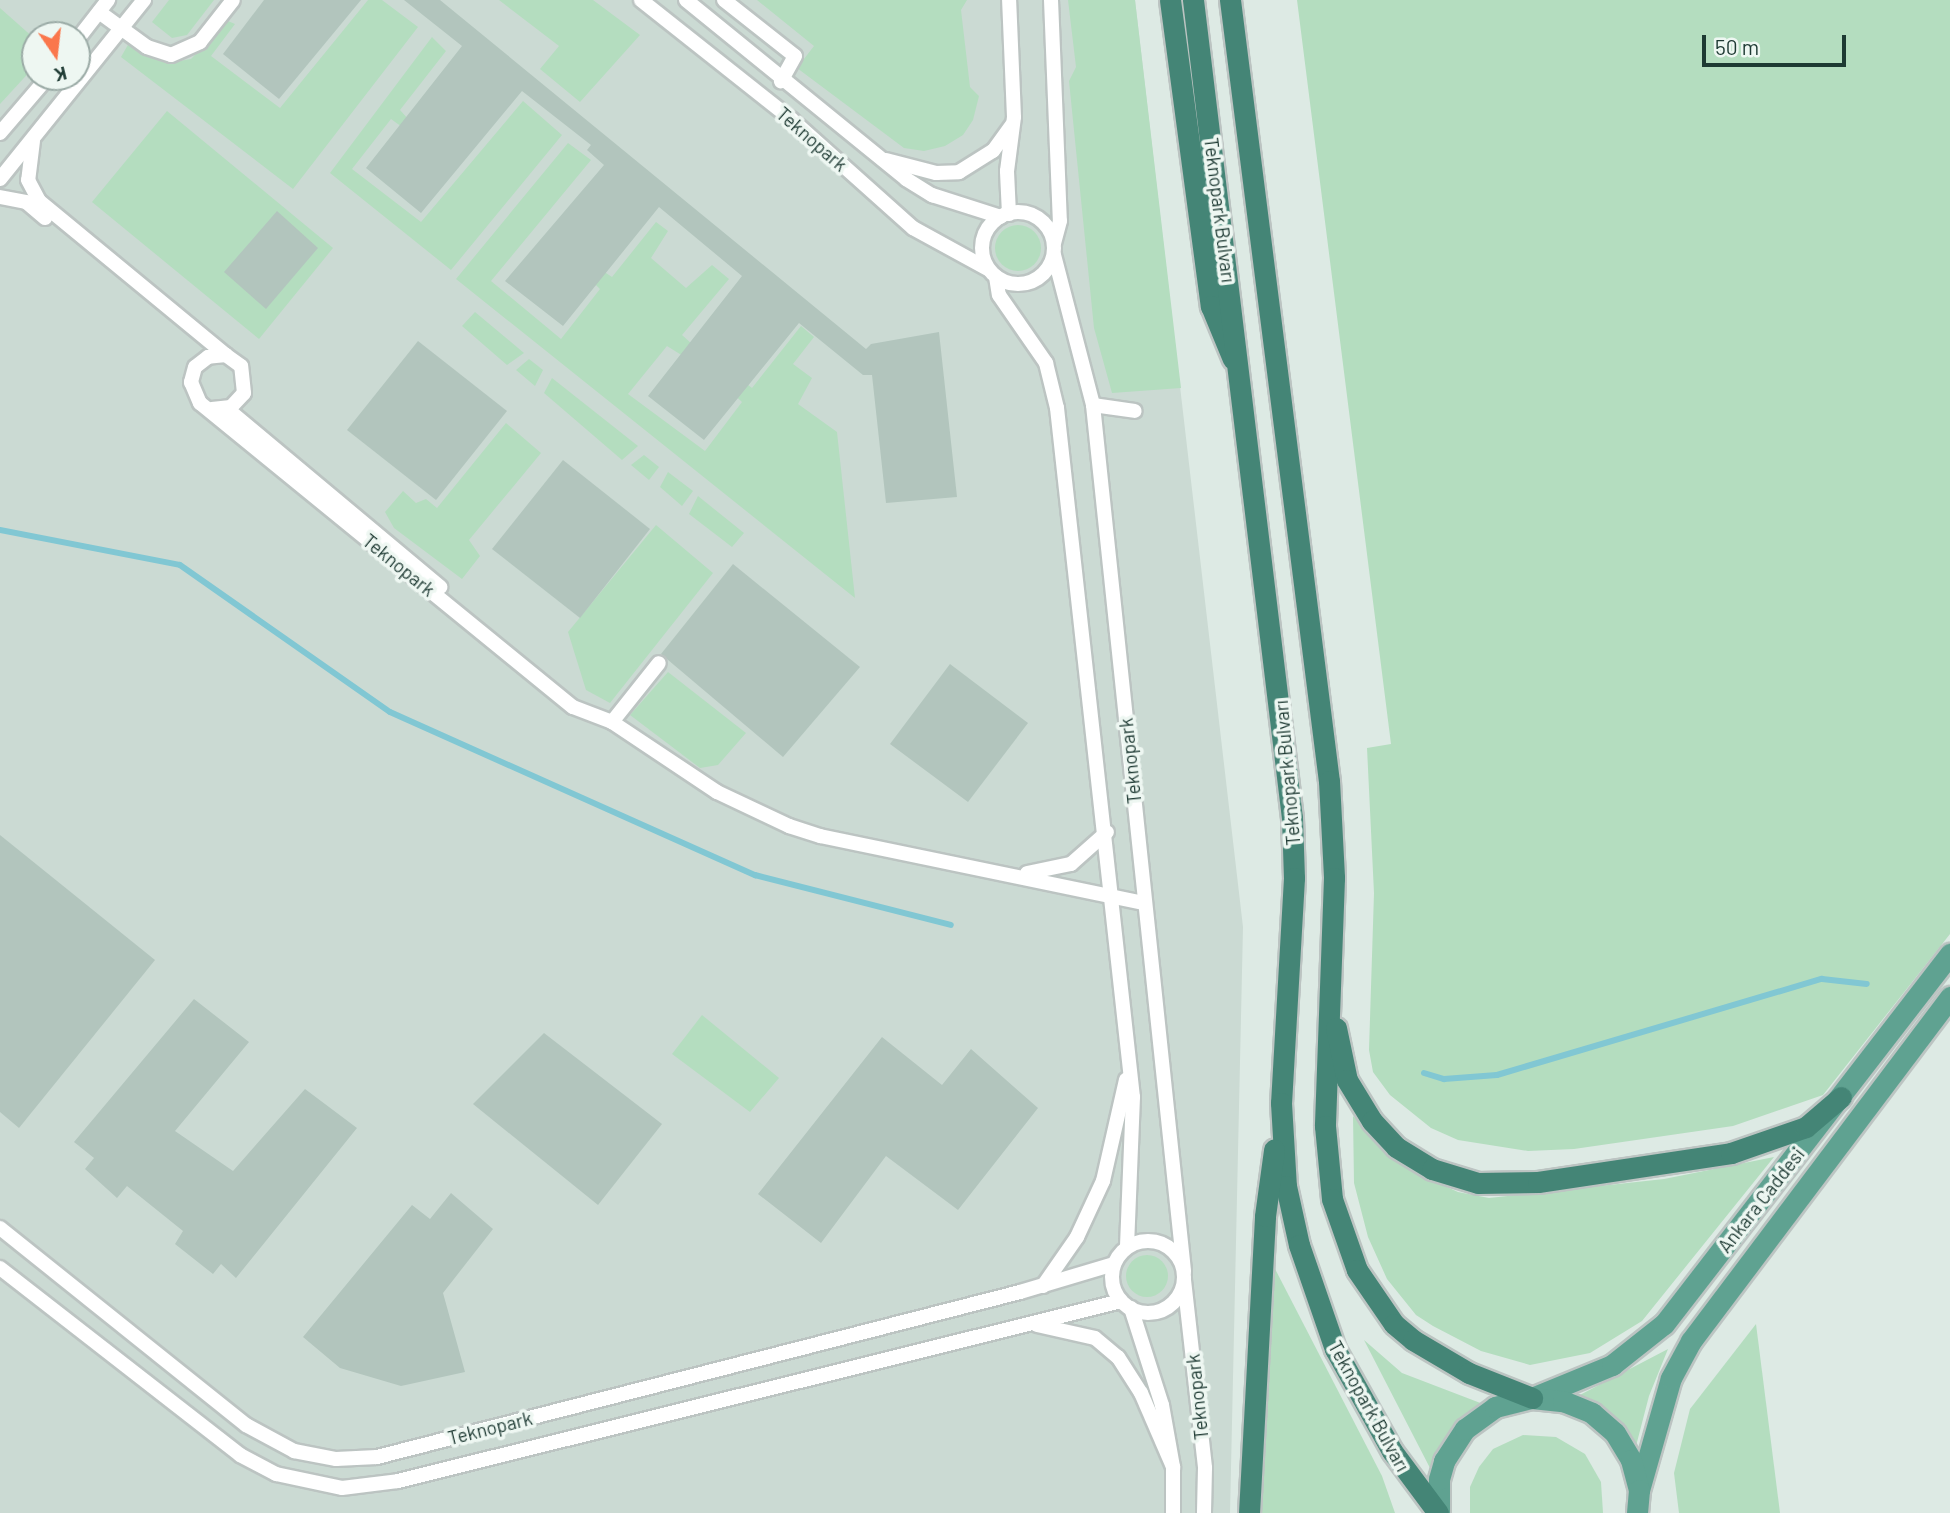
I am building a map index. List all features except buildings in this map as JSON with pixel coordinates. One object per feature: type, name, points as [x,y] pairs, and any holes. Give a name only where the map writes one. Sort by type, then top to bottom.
[{"type":"highway","points":[[1170,0],[1211,306],[1241,377]]},
{"type":"highway","name":"Teknopark Bulvarı","points":[[1193,0],[1293,818],[1294,878],[1281,1103],[1291,1215],[1335,1349],[1392,1451],[1438,1513]]},
{"type":"highway","name":"Teknopark Bulvarı","points":[[1230,0],[1329,781],[1334,878],[1326,1167],[1338,1227],[1357,1270],[1380,1308],[1413,1340],[1469,1373],[1532,1398]]},
{"type":"highway","points":[[1329,999],[1348,1080],[1372,1121],[1396,1147],[1432,1169],[1478,1183],[1538,1182],[1731,1153],[1806,1127],[1841,1097]]},
{"type":"highway","points":[[1249,1513],[1265,1216],[1281,1103]]},
{"type":"main road","name":"Ankara Caddesi","points":[[1532,1398],[1612,1365],[1664,1324],[1950,954]]},
{"type":"main road","name":"Ankara Caddesi","points":[[1639,1490],[1671,1378],[1691,1341],[1950,997]]},
{"type":"main road","points":[[1438,1513],[1439,1479],[1444,1461],[1465,1429],[1495,1407],[1532,1398],[1563,1401],[1592,1413],[1615,1433],[1632,1460],[1639,1490],[1650,1513]]},
{"type":"main road","points":[[1637,1513],[1639,1490]]},
{"type":"street","points":[[0,179],[144,0]]},
{"type":"street","points":[[91,22],[104,6],[120,30],[147,47],[171,55],[200,42],[233,0]]},
{"type":"street","name":"Teknopark","points":[[641,0],[791,119],[913,228],[992,273],[1019,285],[1042,276],[1054,249],[1060,221],[1051,0]]},
{"type":"street","name":"Teknopark","points":[[686,0],[781,81],[879,158],[933,195],[1005,216],[1034,216],[1051,232],[1093,405],[1205,1468],[1204,1513]]},
{"type":"street","points":[[724,0],[795,56],[781,81]]},
{"type":"street","points":[[1005,216],[1014,117],[1009,0]]},
{"type":"street","points":[[0,133],[36,91]]},
{"type":"street","name":"Teknopark","points":[[879,158],[936,173],[958,172],[993,151],[1010,132],[1014,117]]},
{"type":"street","points":[[0,197],[26,202],[186,332],[202,349],[201,361],[192,374],[192,390],[200,403],[212,409],[231,407],[246,384],[241,366],[39,201],[28,180],[33,141]]},
{"type":"street","name":"Teknopark","points":[[1005,216],[985,234],[982,246],[999,295],[1046,363],[1055,391],[1078,617],[1107,832],[1129,1062],[1134,1129],[1127,1247]]},
{"type":"street","points":[[201,361],[226,355]]},
{"type":"street","points":[[1093,405],[1135,411]]},
{"type":"street","name":"Teknopark","points":[[231,407],[234,419],[518,650],[590,716]]},
{"type":"street","name":"Teknopark","points":[[212,409],[234,432],[590,716],[612,722],[716,792],[789,826],[865,846],[1020,874],[1114,900]]},
{"type":"street","points":[[612,722],[659,663]]},
{"type":"street","name":"Teknopark","points":[[1020,874],[1071,864],[1107,832]]},
{"type":"street","points":[[1114,900],[1144,903]]},
{"type":"street","name":"Teknopark","points":[[1043,1286],[1077,1237],[1103,1181],[1129,1062]]},
{"type":"street","name":"Teknopark","points":[[0,1228],[246,1425],[294,1451],[336,1459],[377,1457],[1043,1286],[1114,1264],[1113,1283],[1126,1305],[1159,1392],[1173,1467],[1172,1513]]},
{"type":"street","points":[[1114,1264],[1127,1247],[1144,1241],[1162,1243],[1177,1254],[1184,1276]]},
{"type":"street","name":"Teknopark","points":[[0,1268],[240,1455],[276,1474],[342,1488],[398,1481],[1029,1324],[1126,1305],[1148,1313],[1165,1308],[1178,1297],[1184,1276]]},
{"type":"street","name":"Teknopark","points":[[1029,1324],[1095,1338],[1118,1357],[1142,1393],[1173,1467]]},
{"type":"shaded area","points":[[0,0],[1135,0],[1243,927],[1230,1513],[0,1513]]},
{"type":"green space","points":[[169,0],[214,0],[187,35],[172,38],[152,22]]},
{"type":"green space","points":[[368,0],[382,0],[418,27],[293,189],[121,57],[129,43],[167,63],[191,59],[228,21],[235,24],[211,56],[280,108]]},
{"type":"green space","points":[[499,0],[593,0],[640,35],[580,102],[540,69],[559,46]]},
{"type":"green space","points":[[757,0],[967,0],[961,10],[970,87],[979,96],[973,120],[963,135],[945,146],[924,151],[904,148],[797,68],[814,46]]},
{"type":"green space","points":[[1068,0],[1135,0],[1181,388],[1112,393],[1094,328],[1069,81],[1076,67]]},
{"type":"green space","points":[[1297,0],[1950,0],[1950,934],[1823,1095],[1733,1126],[1574,1149],[1528,1151],[1458,1140],[1431,1128],[1390,1095],[1373,1072],[1369,1050],[1374,893],[1367,748],[1391,744]]},
{"type":"green space","points":[[0,8],[21,27],[21,81],[0,104]]},
{"type":"green space","points":[[432,37],[446,51],[400,110],[409,120],[402,127],[391,119],[352,169],[421,222],[523,101],[562,135],[451,270],[330,173]]},
{"type":"green space","points":[[167,111],[333,248],[259,339],[92,202]]},
{"type":"green space","points":[[568,143],[591,160],[491,281],[561,339],[600,289],[593,282],[603,271],[612,277],[656,222],[668,231],[651,258],[686,288],[712,265],[729,279],[682,335],[692,344],[683,356],[667,346],[628,394],[705,451],[742,402],[729,390],[739,378],[752,388],[801,326],[814,337],[793,364],[812,378],[798,404],[837,432],[855,598],[456,279]]},
{"type":"green space","points":[[1018,225],[1034,232],[1041,248],[1034,264],[1018,271],[1002,264],[995,248],[1002,232]]},
{"type":"green space","points":[[475,312],[524,353],[507,365],[462,326]]},
{"type":"green space","points":[[529,359],[543,370],[535,386],[516,370]]},
{"type":"green space","points":[[552,378],[638,446],[622,460],[544,393]]},
{"type":"green space","points":[[506,423],[541,453],[469,540],[480,556],[462,579],[394,528],[385,512],[403,491],[416,503],[426,499],[437,508]]},
{"type":"green space","points":[[644,455],[659,467],[649,480],[631,465]]},
{"type":"green space","points":[[668,472],[693,491],[682,506],[660,487]]},
{"type":"green space","points":[[698,496],[744,533],[732,547],[689,514]]},
{"type":"green space","points":[[656,525],[713,573],[610,703],[586,690],[568,632]]},
{"type":"green space","points":[[668,672],[746,733],[718,765],[700,768],[630,715]]},
{"type":"green space","points":[[702,1015],[779,1078],[750,1112],[672,1054]]},
{"type":"green space","points":[[1353,1116],[1412,1171],[1458,1192],[1489,1198],[1664,1179],[1774,1157],[1642,1321],[1590,1353],[1530,1365],[1481,1351],[1433,1326],[1416,1315],[1387,1279],[1368,1237],[1354,1183]]},
{"type":"green space","points":[[1147,1255],[1162,1261],[1168,1276],[1162,1291],[1147,1297],[1132,1291],[1126,1276],[1132,1261]]},
{"type":"green space","points":[[1272,1263],[1382,1476],[1395,1513],[1257,1513]]},
{"type":"green space","points":[[1756,1324],[1780,1513],[1679,1513],[1674,1473],[1690,1409]]},
{"type":"green space","points":[[1364,1340],[1402,1373],[1483,1404],[1444,1439],[1430,1468]]},
{"type":"green space","points":[[1668,1349],[1649,1396],[1636,1446],[1576,1397]]},
{"type":"green space","points":[[1523,1435],[1556,1437],[1585,1454],[1601,1482],[1603,1513],[1470,1513],[1470,1487],[1479,1467],[1493,1449]]},
{"type":"waterway","points":[[0,530],[180,565],[390,712],[755,875],[951,925]]},
{"type":"waterway","points":[[1424,1073],[1444,1079],[1497,1075],[1822,979],[1867,984]]}]
